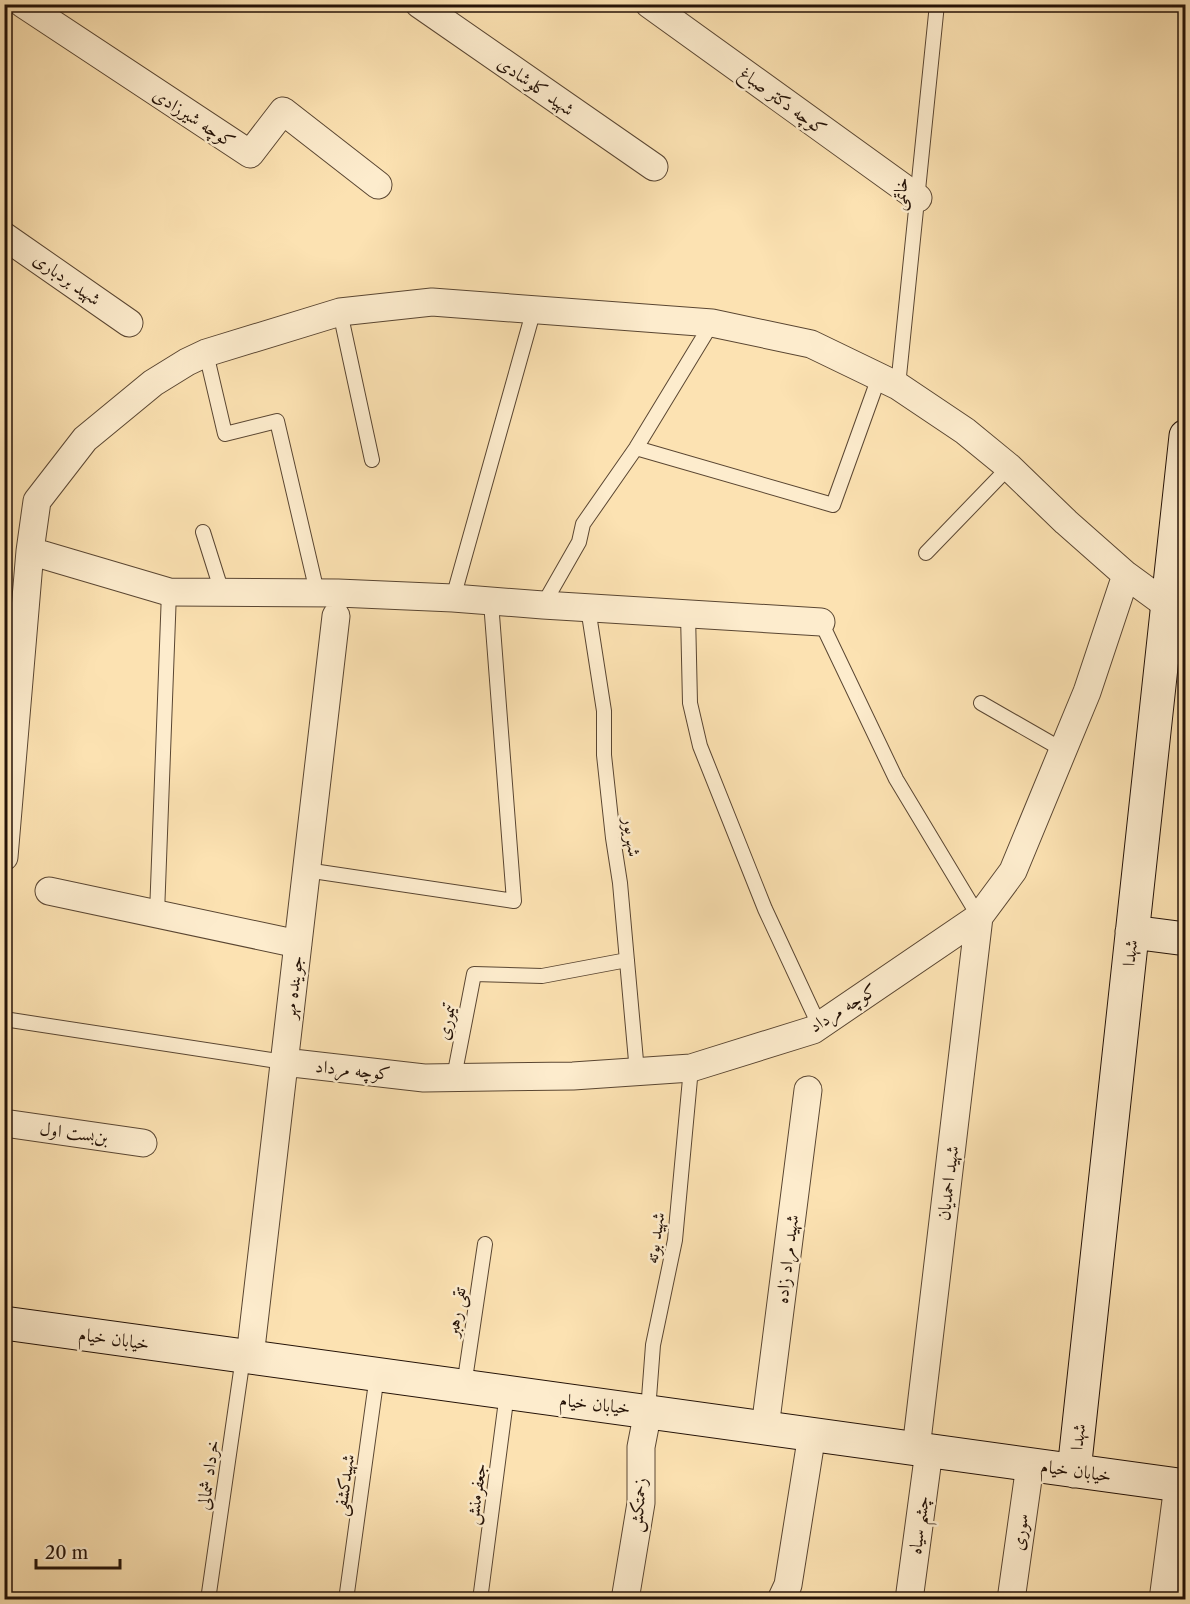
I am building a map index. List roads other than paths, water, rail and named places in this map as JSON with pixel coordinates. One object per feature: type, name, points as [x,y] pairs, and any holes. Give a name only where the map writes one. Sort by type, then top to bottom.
[{"type":"street","name":"کوچه شیرزادی","points":[[23,4],[250,154],[283,111],[378,185]]},
{"type":"street","name":"شهید کلوشادی","points":[[419,4],[654,166]]},
{"type":"street","name":"کوچه دکتر صباغ","points":[[649,4],[918,198]]},
{"type":"street","name":"شهید بردباری","points":[[4,236],[129,323]]},
{"type":"street","points":[[4,856],[30,551],[38,501],[85,439],[153,383],[206,353],[340,312],[432,302],[712,323],[811,344],[888,381],[964,431],[1009,467],[1126,575],[1167,605]]},
{"type":"street","name":"شهدا","points":[[1074,1471],[1185,436]]},
{"type":"street","points":[[30,551],[169,592],[317,592],[453,598],[821,622]]},
{"type":"street","name":"کوچه مرداد","points":[[284,1062],[424,1078],[573,1076],[691,1068],[813,1030],[979,917],[1013,871],[1087,692],[1126,575]]},
{"type":"street","name":"جوینده مهر","points":[[247,1357],[336,616]]},
{"type":"street","points":[[49,891],[298,944]]},
{"type":"street","name":"شهید احمدیان","points":[[923,1450],[979,917]]},
{"type":"street","points":[[1132,932],[1185,939]]},
{"type":"street","name":"شهید مراد زاده","points":[[765,1428],[807,1090]]},
{"type":"street","name":"بن‌بست اول","points":[[4,1123],[143,1143]]},
{"type":"street","name":"خیابان خیام","points":[[4,1323],[1182,1485]]},
{"type":"street","name":"زحمتکش","points":[[625,1599],[640,1503],[641,1447],[648,1411]]},
{"type":"street","points":[[781,1599],[788,1585],[812,1434]]},
{"type":"street","name":"چشم سیاه","points":[[909,1599],[923,1450]]},
{"type":"street","name":"سوری","points":[[1011,1599],[1030,1465]]},
{"type":"street","points":[[1163,1599],[1182,1485]]},
{"type":"lane","name":"خاتمی","points":[[636,448],[833,506],[888,381],[918,198],[937,4]]},
{"type":"lane","points":[[453,598],[534,309]]},
{"type":"lane","points":[[340,312],[372,460]]},
{"type":"lane","points":[[543,605],[579,542],[583,524],[636,448],[712,323]]},
{"type":"lane","points":[[206,353],[225,434],[277,421],[317,592]]},
{"type":"lane","points":[[926,554],[1009,467]]},
{"type":"lane","points":[[202,532],[222,592]]},
{"type":"lane","points":[[157,914],[169,592]]},
{"type":"lane","points":[[306,870],[514,901],[491,602]]},
{"type":"lane","name":"شهریور","points":[[588,608],[604,711],[604,755],[620,883],[638,1072]]},
{"type":"lane","points":[[688,614],[690,703],[700,746],[765,909],[819,1025]]},
{"type":"lane","points":[[821,622],[896,779],[979,917]]},
{"type":"lane","points":[[981,703],[1063,750]]},
{"type":"lane","name":"تیموری","points":[[454,1077],[474,974],[542,976],[627,960]]},
{"type":"lane","points":[[4,1018],[284,1062]]},
{"type":"lane","name":"شهید بوته","points":[[648,1411],[653,1345],[675,1240],[691,1068]]},
{"type":"lane","name":"تقی رهبر","points":[[464,1386],[485,1244]]},
{"type":"lane","name":"خرداد شمالی","points":[[208,1599],[247,1357]]},
{"type":"lane","name":"شهیدکشفی","points":[[346,1599],[377,1375]]},
{"type":"lane","name":"جعفرمنش","points":[[480,1599],[507,1393]]}]
